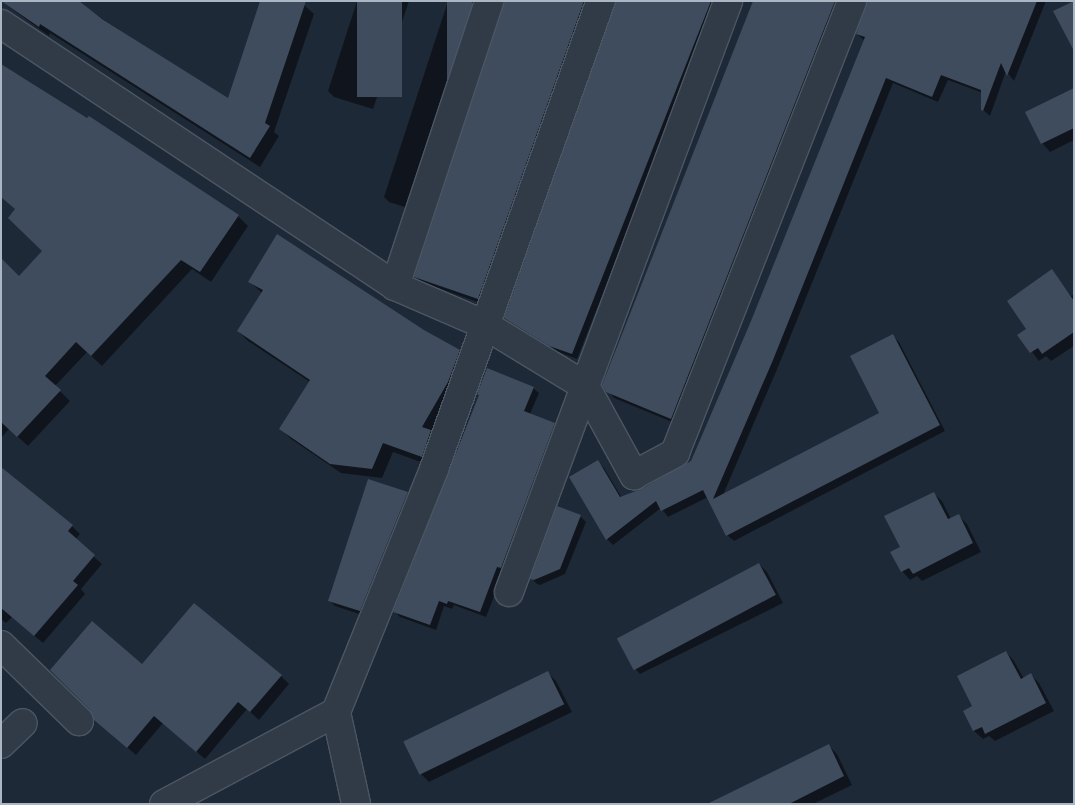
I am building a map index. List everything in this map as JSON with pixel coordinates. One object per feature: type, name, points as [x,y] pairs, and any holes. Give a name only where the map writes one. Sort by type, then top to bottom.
[{"type":"street","points":[[395,286],[489,1]]},
{"type":"street","points":[[356,804],[336,712],[434,469],[601,1]]},
{"type":"street","points":[[509,592],[728,1]]},
{"type":"street","points":[[1,24],[395,286],[485,324],[585,386],[634,475],[675,453],[852,1]]},
{"type":"street","points":[[1,645],[79,721]]},
{"type":"street","points":[[164,804],[336,712]]},
{"type":"street","points":[[1,744],[23,723]]},
{"type":"building","points":[[1,1],[79,1],[102,19],[228,98],[260,1],[306,1],[265,123],[270,126],[250,158],[40,24],[39,27]]},
{"type":"building","points":[[357,1],[402,1],[402,97],[357,97]]},
{"type":"building","points":[[447,1],[472,1],[472,207],[447,207]]},
{"type":"building","points":[[504,1],[584,1],[478,299],[414,277]]},
{"type":"building","points":[[616,1],[711,1],[572,354],[549,346],[504,318]]},
{"type":"building","points":[[753,1],[835,1],[671,419],[606,392],[602,385]]},
{"type":"building","points":[[867,1],[1037,1],[1007,76],[1001,63],[983,111],[981,110],[981,90],[941,75],[932,97],[886,78],[773,360],[713,499],[879,413],[850,356],[893,334],[940,425],[726,536],[703,490],[661,511],[656,501],[606,540],[569,477],[598,460],[620,497],[641,489],[691,461],[751,321],[865,37],[856,34]]},
{"type":"building","points":[[1074,1],[1074,51],[1053,11]]},
{"type":"building","points":[[1,64],[87,118],[89,116],[239,215],[200,272],[181,260],[91,356],[76,342],[45,376],[61,390],[17,437],[1,422],[1,258],[19,276],[42,251],[8,218],[15,209],[1,197]]},
{"type":"building","points":[[1074,88],[1074,128],[1041,144],[1025,112]]},
{"type":"building","points":[[277,234],[424,330],[460,350],[448,382],[422,427],[431,430],[422,457],[383,443],[372,469],[330,464],[279,429],[310,380],[237,331],[263,290],[248,282]]},
{"type":"building","points":[[1052,269],[1074,301],[1074,332],[1042,354],[1038,348],[1030,353],[1017,335],[1026,329],[1007,301]]},
{"type":"building","points":[[487,368],[534,387],[524,411],[555,423],[501,568],[497,567],[480,612],[448,601],[447,604],[439,601],[430,625],[393,612],[479,395],[477,394]]},
{"type":"building","points":[[1,467],[73,525],[68,531],[95,555],[73,581],[78,585],[34,636],[1,608]]},
{"type":"building","points":[[368,479],[408,492],[360,611],[328,601]]},
{"type":"building","points":[[934,492],[948,519],[959,514],[973,543],[913,574],[909,568],[901,572],[890,552],[900,547],[884,516]]},
{"type":"building","points":[[557,506],[581,515],[560,569],[534,580],[530,579]]},
{"type":"building","points":[[759,563],[776,595],[634,670],[617,639]]},
{"type":"building","points":[[194,603],[282,675],[250,712],[238,702],[196,752],[154,716],[127,748],[94,720],[90,710],[50,670],[92,621],[142,664]]},
{"type":"building","points":[[1006,651],[1021,679],[1031,673],[1046,703],[985,734],[982,727],[973,731],[963,711],[972,706],[957,676]]},
{"type":"building","points":[[548,671],[564,704],[420,775],[403,742]]},
{"type":"building","points":[[829,744],[844,776],[789,804],[707,804]]}]
